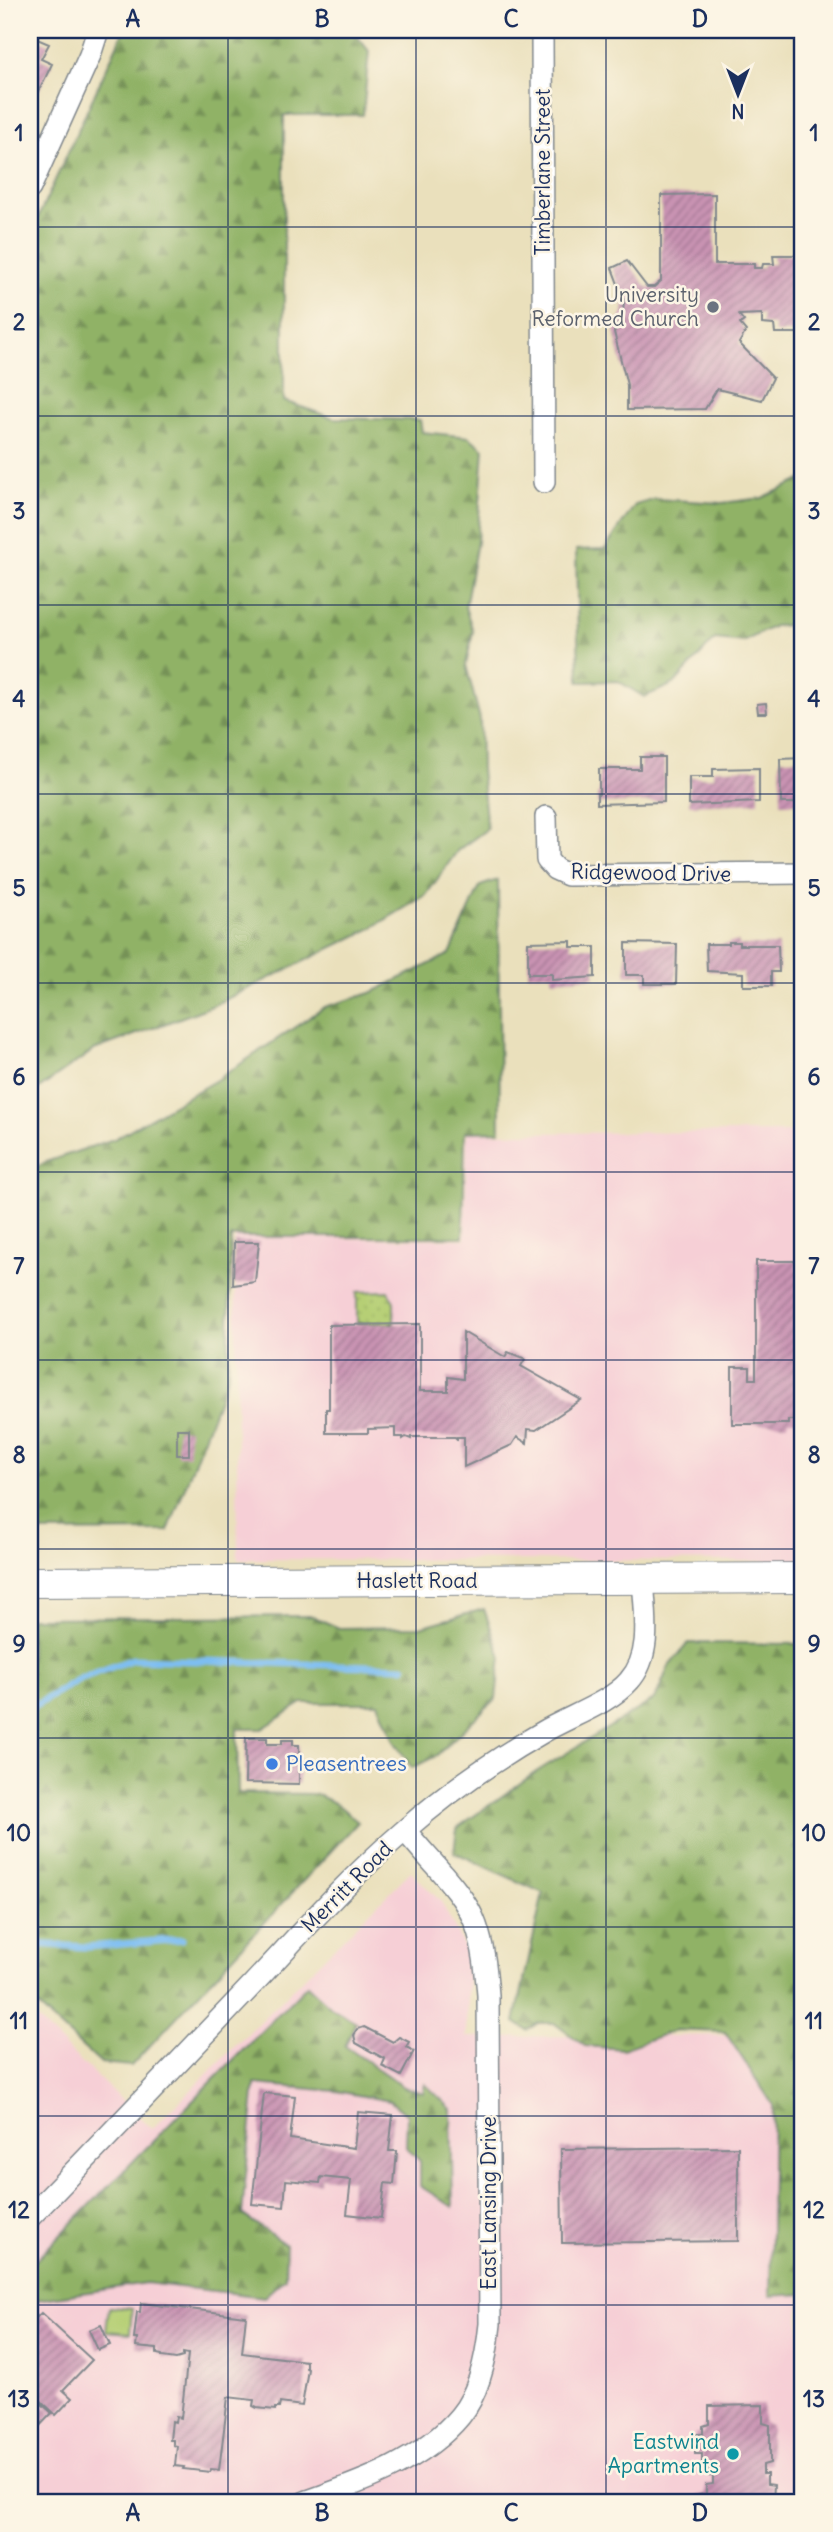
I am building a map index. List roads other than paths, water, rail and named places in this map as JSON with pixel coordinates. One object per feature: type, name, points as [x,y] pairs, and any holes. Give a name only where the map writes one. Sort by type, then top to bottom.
[{"type":"main road","name":"Haslett Road","points":[[30,1582],[803,1578]]},
{"type":"street","points":[[30,188],[90,55],[98,30]]},
{"type":"street","name":"Timberlane Street","points":[[542,30],[544,482]]},
{"type":"street","name":"Ridgewood Drive","points":[[546,817],[547,860],[555,869],[568,875],[803,873]]},
{"type":"street","name":"Merritt Road","points":[[30,2217],[344,1887],[405,1830],[448,1795],[509,1752],[604,1700],[629,1682],[641,1663],[646,1639],[643,1580]]},
{"type":"street","name":"East Lansing Drive","points":[[305,2502],[399,2464],[436,2440],[462,2414],[475,2388],[488,2345],[490,2324],[486,1969],[476,1923],[465,1902],[405,1830]]},
{"type":"waterway","points":[[30,1709],[79,1679],[133,1659],[404,1667]]},
{"type":"waterway","points":[[30,1944],[87,1947],[182,1939]]},
{"type":"place","name":"University Reformed Church","points":[[713,307]]},
{"type":"place","name":"Pleasentrees","points":[[272,1764]]},
{"type":"place","name":"Eastwind Apartments","points":[[733,2454]]}]
